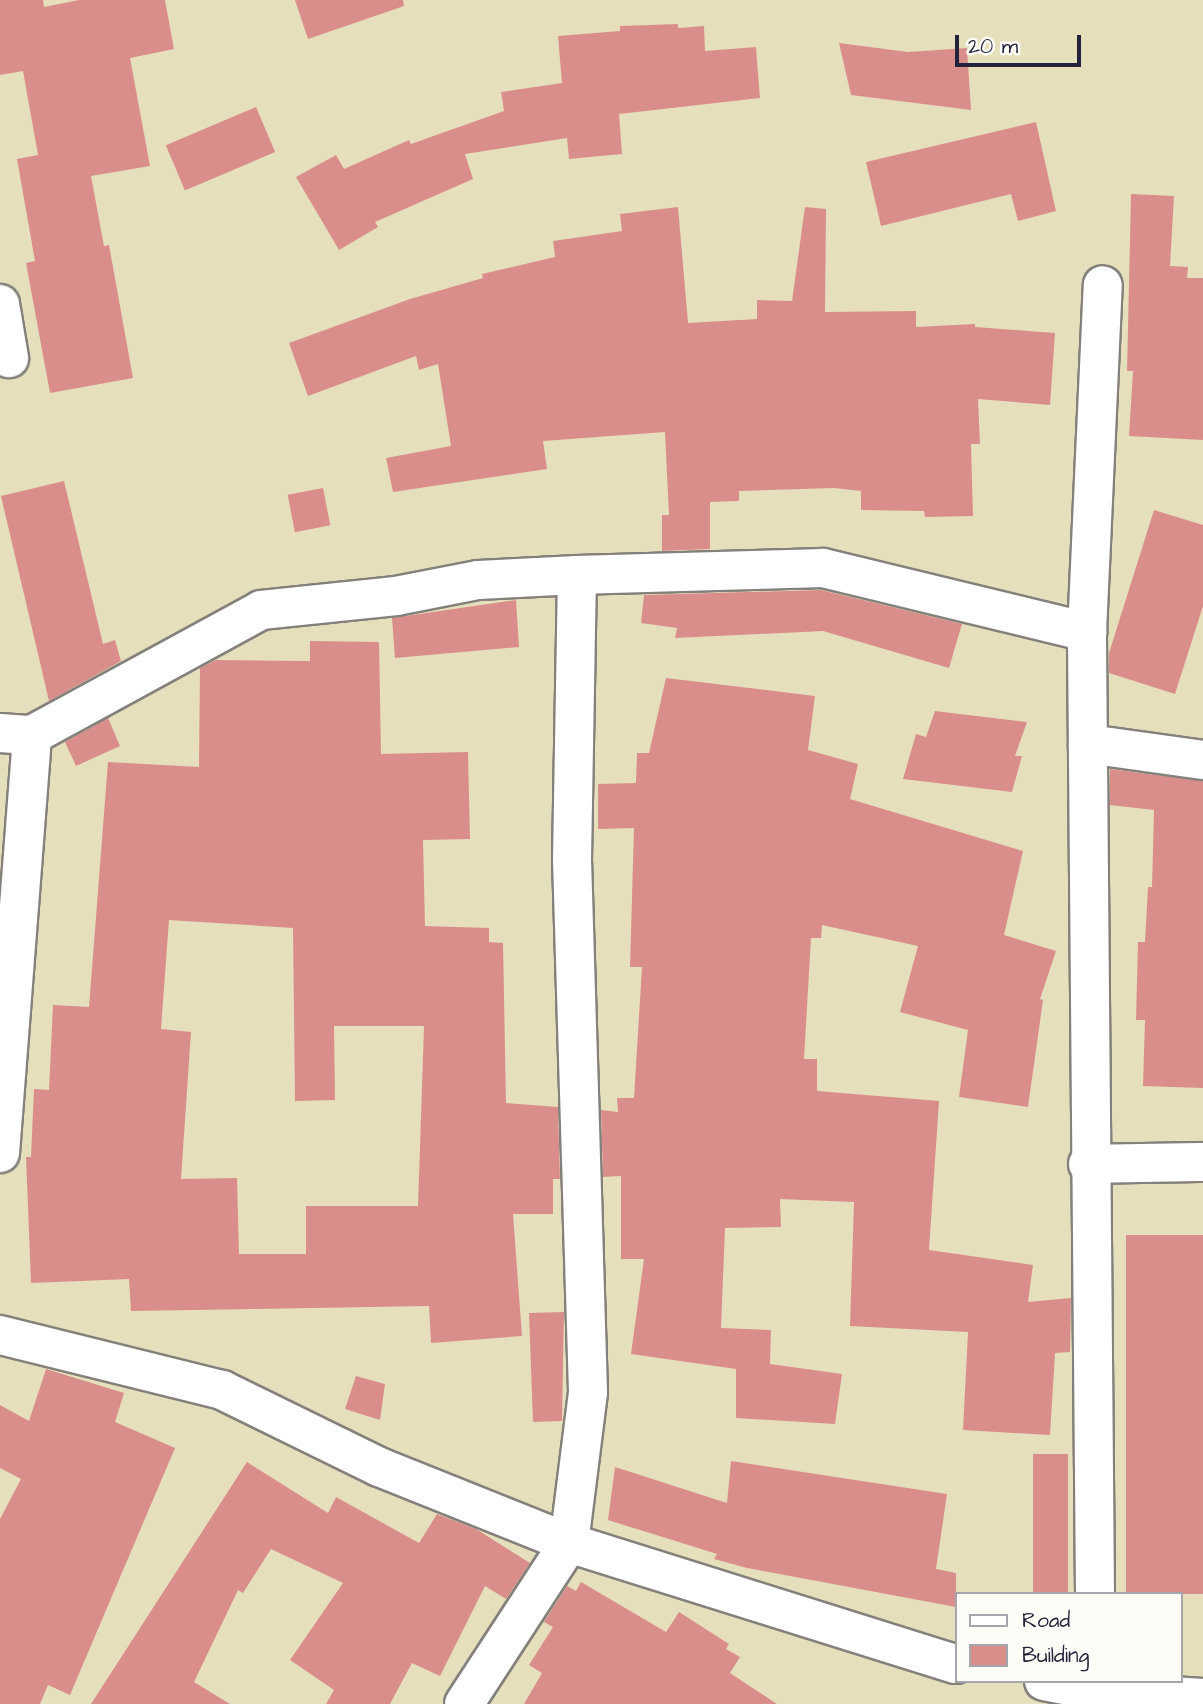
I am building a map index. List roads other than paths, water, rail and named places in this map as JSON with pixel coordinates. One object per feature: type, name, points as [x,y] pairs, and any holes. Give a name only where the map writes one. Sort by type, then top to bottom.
[{"type":"street","points":[[1095,1592],[1088,1164],[1087,632],[1103,285]]},
{"type":"street","points":[[0,304],[9,358]]},
{"type":"street","points":[[0,1153],[16,734],[261,610],[396,596],[478,580],[823,568],[1087,632]]},
{"type":"street","points":[[464,1704],[569,1543],[588,1392],[572,859],[578,575]]},
{"type":"street","points":[[1088,744],[1203,760]]},
{"type":"street","points":[[1088,1164],[1203,1162]]},
{"type":"street","points":[[0,1335],[222,1390],[379,1467],[569,1543],[954,1663]]},
{"type":"street","points":[[1024,1704],[1028,1683]]},
{"type":"street","points":[[1065,1683],[1203,1698]]}]
